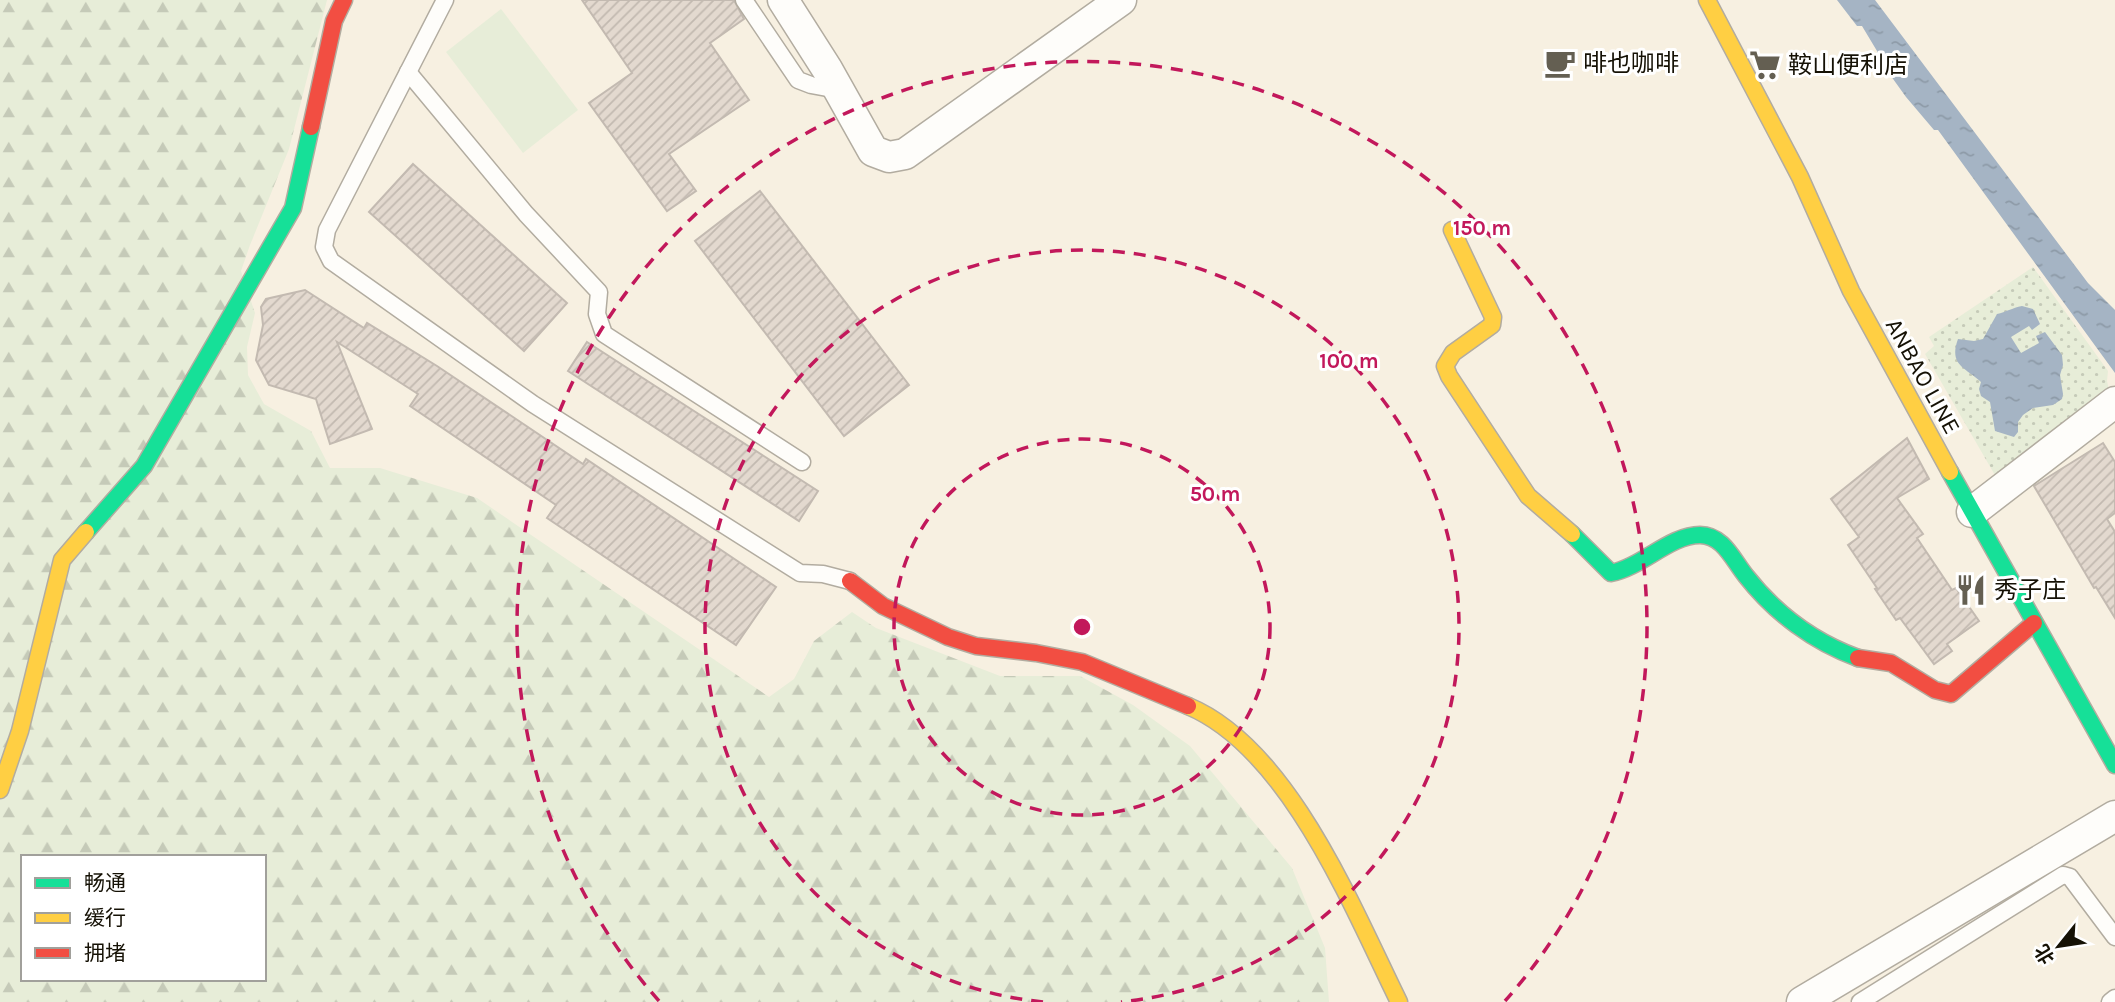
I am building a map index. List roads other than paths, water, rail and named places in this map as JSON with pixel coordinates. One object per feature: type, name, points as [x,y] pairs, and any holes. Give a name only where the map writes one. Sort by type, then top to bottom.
[{"type":"street","points":[[0,790],[20,731],[62,560],[144,466],[293,208],[334,21],[344,0]]},
{"type":"street","points":[[783,0],[873,151],[889,157],[905,155],[1121,0]]},
{"type":"street","name":"ANBAO LINE","points":[[1707,0],[1800,177],[1851,291],[2115,765]]},
{"type":"street","points":[[1452,230],[1493,317],[1492,325],[1453,353],[1446,366],[1449,376],[1528,496],[1590,550],[1611,573],[1624,572],[1692,535],[1713,537],[1774,606],[1811,637],[1863,660],[1890,663],[1940,694],[1951,694],[2034,623]]},
{"type":"street","points":[[1972,512],[2115,402]]},
{"type":"street","points":[[850,581],[883,606],[948,637],[976,646],[1082,662],[1193,708],[1239,738],[1282,786],[1331,866],[1399,1002]]},
{"type":"street","points":[[1802,1002],[2115,816]]},
{"type":"lane","points":[[445,0],[327,230],[324,247],[331,261],[533,404],[800,573],[823,574],[850,581]]},
{"type":"lane","points":[[744,0],[798,80],[838,90]]},
{"type":"lane","points":[[408,72],[526,214],[599,292],[597,314],[604,334],[802,462]]},
{"type":"lane","points":[[1860,1002],[2063,875],[2070,877],[2115,937]]},
{"type":"lane","points":[[2110,1002],[2115,998]]},
{"type":"water","points":[[1837,0],[1875,0],[2088,283],[2115,310],[2115,373],[1938,130],[1934,130],[1906,97],[1878,58],[1877,51],[1862,26],[1857,26]]},
{"type":"water","points":[[2022,306],[2033,309],[2040,324],[2032,330],[2029,326],[2011,337],[2021,353],[2039,343],[2036,336],[2045,332],[2062,355],[2060,375],[2063,394],[2062,399],[2053,405],[2033,408],[2023,415],[2014,437],[1995,431],[1990,402],[1981,396],[1979,389],[1981,382],[1960,365],[1955,355],[1958,339],[1983,339],[1997,314]]},
{"type":"place","name":"啡也咖啡","points":[[1560,63]]},
{"type":"place","name":"鞍山便利店","points":[[1765,65]]},
{"type":"place","name":"秀子庄","points":[[1971,590]]}]
